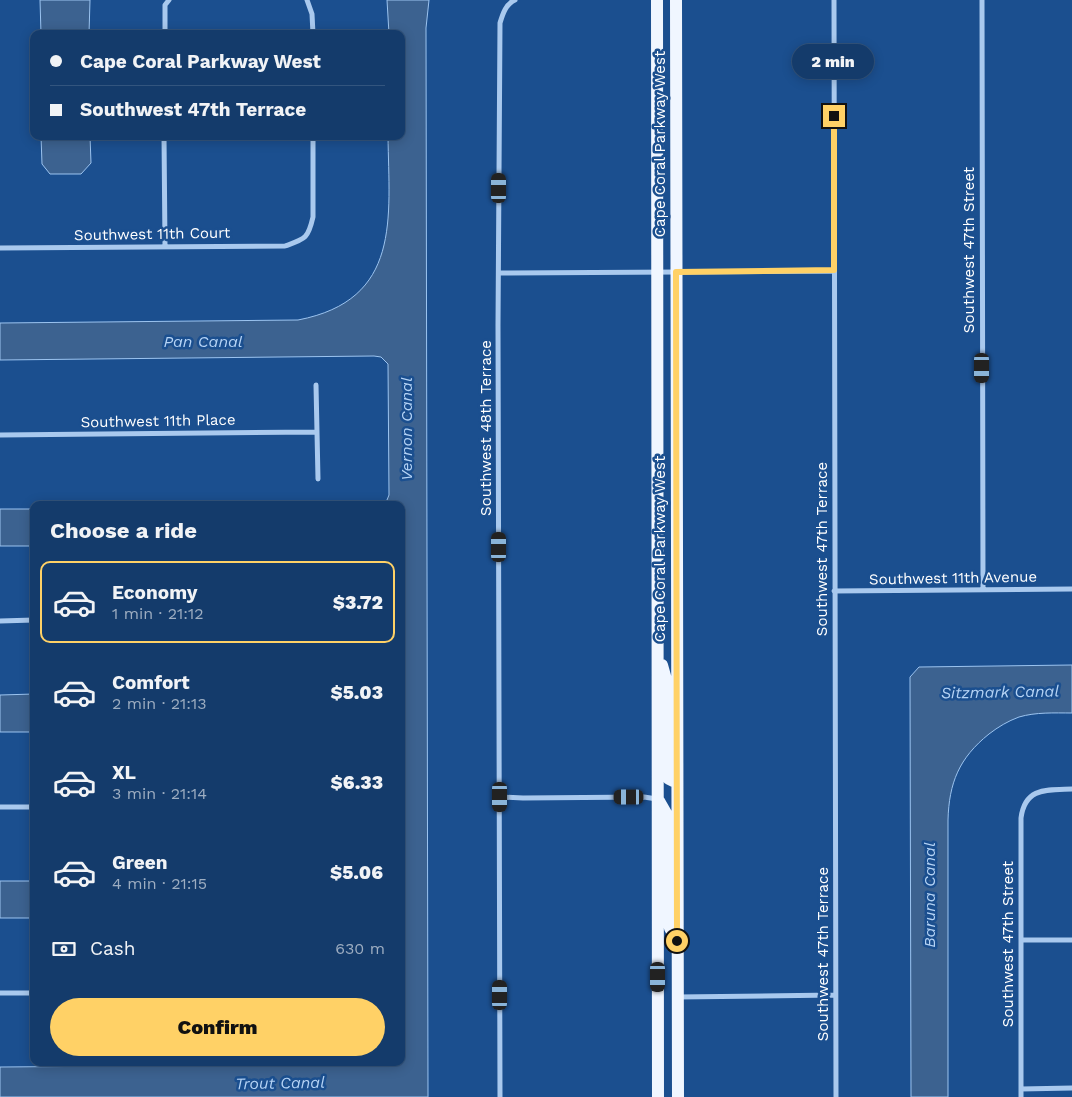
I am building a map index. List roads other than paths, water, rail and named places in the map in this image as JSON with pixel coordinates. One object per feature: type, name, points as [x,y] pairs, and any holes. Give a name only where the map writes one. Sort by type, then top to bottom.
[{"type":"main road","name":"Cape Coral Parkway West","points":[[657,0],[658,1097]]},
{"type":"main road","name":"Cape Coral Parkway West","points":[[676,0],[678,1097]]},
{"type":"main road","points":[[658,650],[667,683],[668,774],[669,780],[677,783]]},
{"type":"main road","points":[[658,799],[667,814],[668,821],[668,919],[670,928],[677,941]]},
{"type":"street","points":[[165,30],[165,5],[169,0]]},
{"type":"street","points":[[307,0],[312,14],[313,30]]},
{"type":"street","name":"Southwest 47th Terrace","points":[[834,0],[836,1097]]},
{"type":"street","name":"Southwest 47th Street","points":[[982,0],[983,590]]},
{"type":"street","name":"Southwest 48th Terrace","points":[[500,1097],[500,23],[503,11],[513,1]]},
{"type":"street","points":[[164,140],[165,246]]},
{"type":"street","name":"Southwest 11th Court","points":[[0,248],[285,246],[304,240],[311,229],[313,217],[313,140]]},
{"type":"street","points":[[500,273],[834,270]]},
{"type":"street","points":[[316,385],[318,479]]},
{"type":"street","name":"Southwest 11th Place","points":[[0,435],[317,432]]},
{"type":"street","name":"Southwest 11th Avenue","points":[[834,592],[1072,589]]},
{"type":"street","points":[[0,621],[30,620]]},
{"type":"street","name":"Southwest 47th Street","points":[[1021,1097],[1022,807],[1032,794],[1044,790],[1072,789]]},
{"type":"street","points":[[500,797],[644,797],[658,799]]},
{"type":"street","points":[[0,807],[30,807]]},
{"type":"street","points":[[1021,940],[1072,940]]},
{"type":"street","points":[[0,993],[30,993]]},
{"type":"street","points":[[677,997],[835,995]]},
{"type":"street","points":[[1021,1088],[1072,1088]]},
{"type":"water","points":[[40,0],[90,0],[89,30],[41,30]]},
{"type":"water","points":[[387,0],[429,0],[426,28],[428,1097],[0,1097],[0,1067],[405,1066],[405,501],[386,501],[389,495],[388,364],[381,357],[374,356],[0,360],[0,323],[298,320],[332,310],[356,294],[372,275],[382,251],[387,225],[389,197],[388,140],[405,140],[405,30],[389,30]]},
{"type":"water","points":[[41,140],[90,140],[91,163],[81,174],[50,174],[42,164]]},
{"type":"water","points":[[0,509],[30,509],[30,546],[0,546]]},
{"type":"water","points":[[1072,665],[1072,713],[1032,714],[1003,724],[970,752],[958,772],[951,794],[948,820],[948,1097],[911,1097],[910,677],[919,667]]},
{"type":"water","points":[[30,694],[30,732],[0,732],[0,695]]},
{"type":"water","points":[[0,881],[30,881],[30,918],[0,918]]},
{"type":"water label","name":"Pan Canal","points":[[203,341]]},
{"type":"water label","name":"Vernon Canal","points":[[406,429]]},
{"type":"water label","name":"Sitzmark Canal","points":[[1000,692]]},
{"type":"water label","name":"Baruna Canal","points":[[929,895]]},
{"type":"water label","name":"Trout Canal","points":[[280,1083]]}]
